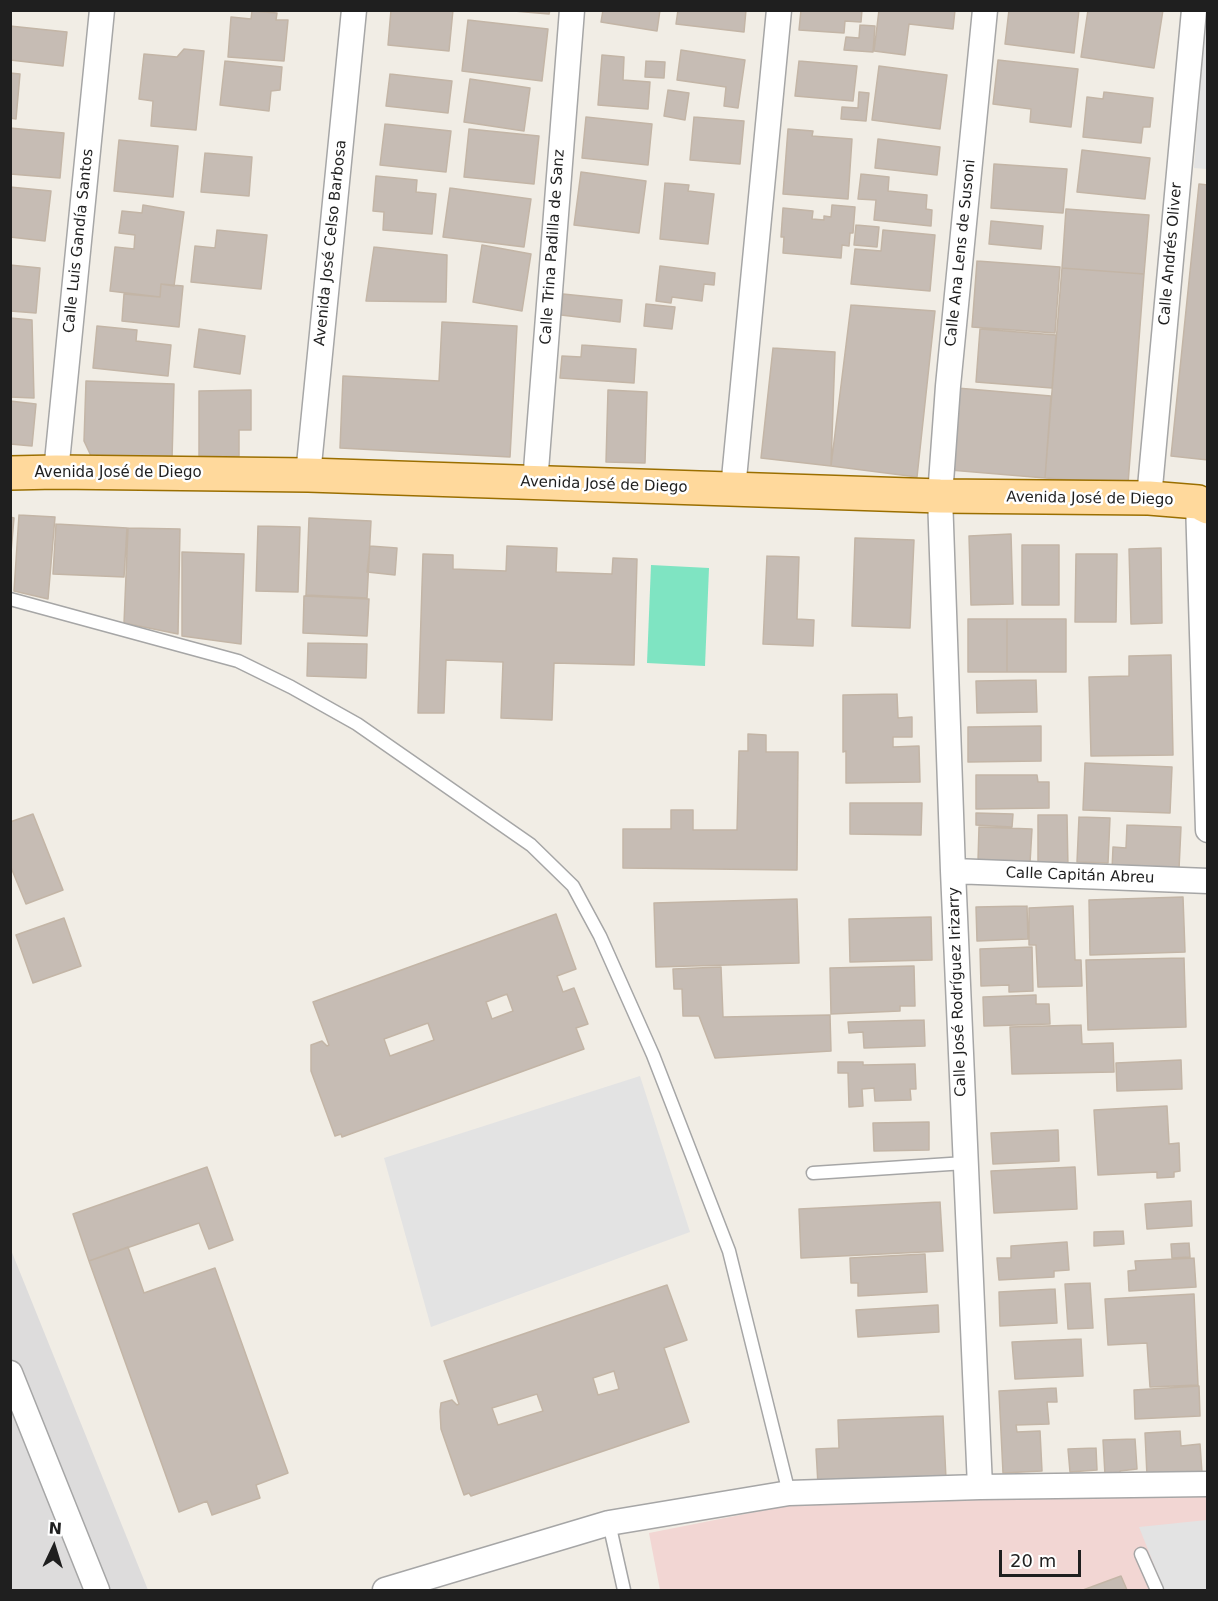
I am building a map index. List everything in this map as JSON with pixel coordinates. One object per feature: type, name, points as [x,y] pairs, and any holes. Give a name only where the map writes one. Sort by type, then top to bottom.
[{"type":"main road","name":"Avenida José de Diego","points":[[10,473],[308,475],[940,496],[1149,498],[1204,503]]},
{"type":"street","name":"Calle Luis Gandía Santos","points":[[56,472],[102,10]]},
{"type":"street","name":"Avenida José Celso Barbosa","points":[[308,475],[354,10]]},
{"type":"street","name":"Calle Trina Padilla de Sanz","points":[[535,483],[572,10]]},
{"type":"street","points":[[733,489],[779,10]]},
{"type":"street","name":"Calle Ana Lens de Susoni","points":[[940,496],[948,386],[986,10]]},
{"type":"street","name":"Calle Andrés Oliver","points":[[1149,498],[1194,10]]},
{"type":"street","name":"Calle José Rodríguez Irizarry","points":[[940,496],[953,871],[980,1487]]},
{"type":"street","points":[[1204,503],[1208,830]]},
{"type":"street","name":"Calle Capitán Abreu","points":[[953,871],[1208,881]]},
{"type":"street","points":[[10,1372],[97,1590]]},
{"type":"street","points":[[385,1590],[609,1523],[789,1493],[980,1487],[1208,1484]]},
{"type":"lane","points":[[10,600],[238,661],[291,687],[357,724],[531,845],[573,886],[600,936],[653,1055],[729,1251],[789,1493]]},
{"type":"lane","points":[[813,1173],[965,1163]]},
{"type":"lane","points":[[609,1523],[624,1590]]},
{"type":"lane","points":[[1141,1554],[1156,1590]]},
{"type":"shaded area","points":[[1207,11],[1207,169],[1194,168]]},
{"type":"shaded area","points":[[640,1076],[690,1232],[431,1327],[384,1158]]},
{"type":"shaded area","points":[[11,1250],[148,1590],[11,1590]]},
{"type":"shaded area","points":[[1207,1492],[1207,1590],[660,1590],[649,1533],[811,1501]]},
{"type":"shaded area","points":[[1207,1520],[1207,1590],[1164,1590],[1139,1527]]},
{"type":"green space","points":[[651,565],[709,568],[705,666],[647,663]]},
{"type":"building","points":[[391,10],[453,10],[449,51],[388,45]]},
{"type":"building","points":[[502,10],[550,10],[549,14]]},
{"type":"building","points":[[603,10],[660,10],[657,31],[601,22]]},
{"type":"building","points":[[678,10],[746,10],[744,32],[676,24]]},
{"type":"building","points":[[801,10],[862,10],[861,22],[845,21],[844,33],[799,30]]},
{"type":"building","points":[[879,10],[955,10],[953,29],[909,24],[905,55],[874,51]]},
{"type":"building","points":[[1009,10],[1079,10],[1074,53],[1005,44]]},
{"type":"building","points":[[1088,10],[1163,10],[1154,68],[1081,57]]},
{"type":"building","points":[[252,11],[277,13],[276,20],[288,20],[284,61],[228,57],[231,17],[251,19]]},
{"type":"building","points":[[468,20],[548,29],[542,81],[462,71]]},
{"type":"building","points":[[860,25],[875,26],[873,52],[844,50],[846,37],[859,38]]},
{"type":"building","points":[[10,26],[67,32],[63,66],[10,60]]},
{"type":"building","points":[[184,49],[204,51],[196,130],[151,126],[153,101],[139,99],[144,54],[177,57]]},
{"type":"building","points":[[681,50],[745,60],[738,108],[724,106],[726,87],[677,80]]},
{"type":"building","points":[[602,55],[624,57],[623,80],[650,82],[648,109],[598,105]]},
{"type":"building","points":[[998,60],[1078,69],[1071,127],[1030,122],[1031,109],[993,104]]},
{"type":"building","points":[[225,61],[282,67],[280,90],[271,91],[269,111],[220,105]]},
{"type":"building","points":[[646,61],[665,62],[664,78],[645,77]]},
{"type":"building","points":[[799,61],[857,66],[853,101],[795,96]]},
{"type":"building","points":[[879,66],[947,75],[940,129],[872,120]]},
{"type":"building","points":[[10,73],[20,74],[16,119],[10,118]]},
{"type":"building","points":[[390,74],[452,81],[448,113],[386,106]]},
{"type":"building","points":[[470,79],[530,88],[524,131],[464,122]]},
{"type":"building","points":[[668,90],[689,93],[685,120],[664,116]]},
{"type":"building","points":[[859,92],[869,93],[866,121],[841,119],[842,107],[858,108]]},
{"type":"building","points":[[1104,92],[1153,98],[1150,127],[1143,127],[1141,143],[1083,137],[1087,97],[1103,99]]},
{"type":"building","points":[[586,117],[652,124],[648,165],[582,158]]},
{"type":"building","points":[[694,117],[744,121],[740,164],[690,160]]},
{"type":"building","points":[[385,124],[451,131],[446,172],[380,165]]},
{"type":"building","points":[[10,128],[64,133],[60,178],[10,174]]},
{"type":"building","points":[[469,129],[539,136],[534,184],[464,177]]},
{"type":"building","points":[[788,129],[813,131],[812,136],[852,139],[848,199],[783,194]]},
{"type":"building","points":[[878,139],[940,147],[937,175],[875,168]]},
{"type":"building","points":[[119,140],[178,146],[173,197],[114,191]]},
{"type":"building","points":[[1082,150],[1150,158],[1145,199],[1077,192]]},
{"type":"building","points":[[205,153],[252,157],[249,196],[201,192]]},
{"type":"building","points":[[994,164],[1067,169],[1063,213],[991,208]]},
{"type":"building","points":[[581,172],[646,181],[639,233],[574,225]]},
{"type":"building","points":[[861,174],[889,177],[888,191],[927,195],[926,209],[932,210],[931,226],[874,220],[876,200],[858,199]]},
{"type":"building","points":[[376,176],[417,180],[416,192],[436,194],[432,234],[383,230],[384,212],[373,211]]},
{"type":"building","points":[[665,183],[689,185],[688,191],[714,194],[708,244],[660,239]]},
{"type":"building","points":[[1199,184],[1208,185],[1208,460],[1171,456]]},
{"type":"building","points":[[10,187],[51,191],[45,241],[10,237]]},
{"type":"building","points":[[450,188],[531,199],[524,247],[443,237]]},
{"type":"building","points":[[143,205],[184,212],[174,286],[161,284],[160,297],[110,291],[115,247],[134,249],[135,235],[119,233],[122,211],[142,213]]},
{"type":"building","points":[[832,205],[855,207],[853,233],[850,233],[849,246],[842,245],[841,258],[783,253],[784,237],[781,237],[783,208],[813,211],[812,219],[824,220],[824,216],[831,217]]},
{"type":"building","points":[[1066,209],[1149,215],[1144,274],[1062,268]]},
{"type":"building","points":[[991,221],[1043,226],[1041,249],[989,244]]},
{"type":"building","points":[[856,225],[879,227],[877,247],[854,245]]},
{"type":"building","points":[[217,230],[267,235],[261,289],[191,282],[195,246],[215,248]]},
{"type":"building","points":[[883,230],[935,235],[930,291],[851,284],[855,249],[881,251]]},
{"type":"building","points":[[482,245],[531,254],[522,311],[473,302]]},
{"type":"building","points":[[374,247],[447,255],[446,302],[366,301]]},
{"type":"building","points":[[977,261],[1060,267],[1055,333],[972,327]]},
{"type":"building","points":[[10,265],[40,268],[36,313],[10,311]]},
{"type":"building","points":[[660,266],[715,273],[714,285],[704,284],[702,301],[672,297],[671,303],[656,301]]},
{"type":"building","points":[[1062,268],[1144,274],[1128,484],[1045,478]]},
{"type":"building","points":[[161,284],[183,286],[179,327],[122,321],[124,294],[160,297]]},
{"type":"building","points":[[563,294],[622,300],[620,322],[561,315]]},
{"type":"building","points":[[646,304],[675,307],[672,329],[644,326]]},
{"type":"building","points":[[851,305],[935,311],[917,477],[831,466]]},
{"type":"building","points":[[10,318],[32,320],[34,398],[10,397]]},
{"type":"building","points":[[442,322],[517,326],[510,457],[340,448],[343,376],[439,381]]},
{"type":"building","points":[[97,326],[137,330],[136,341],[171,345],[168,376],[93,368]]},
{"type":"building","points":[[199,329],[245,336],[240,374],[194,367]]},
{"type":"building","points":[[980,329],[1056,335],[1052,388],[976,382]]},
{"type":"building","points":[[582,345],[636,349],[634,383],[560,378],[562,356],[581,357]]},
{"type":"building","points":[[773,348],[835,352],[831,466],[761,458]]},
{"type":"building","points":[[86,381],[174,384],[172,460],[92,458],[84,441]]},
{"type":"building","points":[[957,388],[1051,396],[1045,478],[950,470]]},
{"type":"building","points":[[251,390],[251,430],[239,430],[239,456],[199,456],[199,391]]},
{"type":"building","points":[[608,390],[647,392],[645,463],[606,462]]},
{"type":"building","points":[[10,401],[36,404],[32,446],[10,444]]},
{"type":"building","points":[[19,515],[55,517],[48,599],[14,591]]},
{"type":"building","points":[[10,517],[14,518],[10,564]]},
{"type":"building","points":[[309,518],[371,521],[367,598],[306,595]]},
{"type":"building","points":[[56,524],[127,528],[124,577],[53,574]]},
{"type":"building","points":[[258,526],[300,527],[298,592],[256,591]]},
{"type":"building","points":[[128,528],[180,529],[178,634],[124,623]]},
{"type":"building","points":[[1011,534],[1013,604],[971,605],[969,536]]},
{"type":"building","points":[[855,538],[914,540],[910,628],[852,626]]},
{"type":"building","points":[[1022,545],[1059,545],[1059,605],[1022,605]]},
{"type":"building","points":[[370,546],[397,548],[395,575],[367,572]]},
{"type":"building","points":[[507,546],[557,548],[556,572],[612,574],[613,558],[637,559],[634,665],[554,663],[552,720],[501,718],[503,662],[446,660],[444,713],[418,713],[423,554],[453,555],[453,569],[506,571]]},
{"type":"building","points":[[1161,548],[1162,623],[1131,624],[1129,549]]},
{"type":"building","points":[[182,552],[244,554],[241,644],[182,636]]},
{"type":"building","points":[[1076,554],[1117,554],[1116,622],[1075,622]]},
{"type":"building","points":[[767,556],[799,557],[797,619],[814,620],[813,646],[763,644]]},
{"type":"building","points":[[304,596],[369,599],[367,636],[303,633]]},
{"type":"building","points":[[968,619],[1007,619],[1007,672],[968,672]]},
{"type":"building","points":[[1007,619],[1066,619],[1066,672],[1007,672]]},
{"type":"building","points":[[308,643],[367,644],[366,678],[307,676]]},
{"type":"building","points":[[1171,655],[1173,755],[1091,756],[1089,677],[1129,676],[1129,656]]},
{"type":"building","points":[[1036,680],[1037,712],[977,713],[976,681]]},
{"type":"building","points":[[897,694],[898,718],[912,717],[912,737],[893,737],[893,747],[919,746],[920,782],[846,783],[846,751],[843,752],[843,695]]},
{"type":"building","points":[[1041,726],[1041,761],[968,762],[968,727]]},
{"type":"building","points":[[748,734],[766,735],[766,752],[798,752],[797,870],[623,868],[623,829],[671,829],[671,810],[693,810],[693,830],[737,830],[739,751],[748,751]]},
{"type":"building","points":[[1085,763],[1172,767],[1170,813],[1083,810]]},
{"type":"building","points":[[976,775],[1037,775],[1038,782],[1049,782],[1049,808],[976,809]]},
{"type":"building","points":[[850,803],[922,803],[921,835],[850,834]]},
{"type":"building","points":[[976,813],[1013,814],[1012,827],[976,825]]},
{"type":"building","points":[[33,814],[63,890],[26,904],[10,865],[10,822]]},
{"type":"building","points":[[1038,815],[1067,815],[1068,868],[1038,869]]},
{"type":"building","points":[[1079,817],[1110,818],[1108,863],[1077,862]]},
{"type":"building","points":[[1127,825],[1181,827],[1179,869],[1112,870],[1113,847],[1126,848]]},
{"type":"building","points":[[979,827],[1032,829],[1030,863],[978,861]]},
{"type":"building","points":[[1183,897],[1185,952],[1090,955],[1089,900]]},
{"type":"building","points":[[797,899],[799,963],[656,967],[654,903]]},
{"type":"building","points":[[1027,906],[1028,939],[977,941],[976,907]]},
{"type":"building","points":[[1073,906],[1075,960],[1081,960],[1082,986],[1038,987],[1036,945],[1029,945],[1029,908]]},
{"type":"building","points":[[556,914],[576,969],[557,976],[563,992],[574,988],[588,1024],[576,1028],[584,1049],[342,1137],[341,1134],[335,1136],[311,1071],[311,1045],[322,1041],[327,1046],[329,1045],[313,1002]],"holes":[[[507,994],[513,1011],[492,1019],[486,1002]],[[428,1023],[434,1040],[390,1056],[384,1039]]]},
{"type":"building","points":[[931,917],[932,960],[850,962],[849,919]]},
{"type":"building","points":[[64,918],[81,966],[33,983],[16,935]]},
{"type":"building","points":[[1032,947],[1033,991],[1009,992],[1009,985],[981,986],[980,949]]},
{"type":"building","points":[[1184,958],[1186,1027],[1088,1030],[1086,960]]},
{"type":"building","points":[[914,966],[915,1006],[900,1006],[900,1011],[831,1014],[830,968]]},
{"type":"building","points":[[721,967],[723,1017],[830,1015],[831,1051],[715,1058],[699,1016],[683,1016],[682,989],[674,989],[673,969]]},
{"type":"building","points":[[1036,995],[1036,1004],[1049,1004],[1050,1024],[984,1026],[983,997]]},
{"type":"building","points":[[924,1020],[925,1046],[864,1048],[863,1032],[849,1033],[848,1022]]},
{"type":"building","points":[[1081,1025],[1082,1044],[1113,1043],[1114,1072],[1012,1074],[1010,1027]]},
{"type":"building","points":[[1181,1060],[1182,1089],[1117,1091],[1116,1063]]},
{"type":"building","points":[[838,1062],[863,1062],[863,1065],[915,1064],[916,1089],[910,1089],[911,1100],[875,1101],[874,1088],[862,1089],[863,1106],[849,1107],[848,1073],[838,1073]]},
{"type":"building","points":[[1167,1106],[1169,1144],[1179,1143],[1180,1171],[1174,1172],[1174,1177],[1157,1178],[1157,1172],[1098,1175],[1094,1110]]},
{"type":"building","points":[[929,1122],[929,1150],[874,1151],[873,1123]]},
{"type":"building","points":[[1058,1130],[1059,1161],[993,1164],[991,1133]]},
{"type":"building","points":[[207,1167],[233,1240],[209,1249],[199,1223],[89,1261],[73,1214]]},
{"type":"building","points":[[1075,1167],[1077,1209],[994,1213],[991,1171]]},
{"type":"building","points":[[1191,1201],[1192,1226],[1147,1229],[1145,1204]]},
{"type":"building","points":[[940,1202],[943,1251],[801,1258],[799,1209]]},
{"type":"building","points":[[1123,1231],[1124,1244],[1094,1246],[1094,1232]]},
{"type":"building","points":[[1067,1242],[1069,1270],[1054,1271],[1054,1277],[999,1280],[997,1258],[1011,1258],[1011,1246]]},
{"type":"building","points":[[1189,1243],[1190,1257],[1172,1258],[1171,1244]]},
{"type":"building","points":[[128,1247],[144,1293],[215,1268],[288,1473],[256,1485],[260,1498],[212,1515],[207,1501],[179,1512],[89,1261]]},
{"type":"building","points":[[925,1254],[927,1292],[858,1296],[858,1283],[851,1283],[850,1258]]},
{"type":"building","points":[[1194,1258],[1196,1287],[1129,1291],[1128,1271],[1136,1270],[1135,1261]]},
{"type":"building","points":[[1090,1283],[1093,1328],[1068,1329],[1065,1284]]},
{"type":"building","points":[[667,1285],[687,1340],[664,1348],[689,1422],[471,1496],[469,1493],[464,1495],[441,1429],[441,1403],[452,1400],[457,1405],[459,1404],[444,1361]],"holes":[[[614,1371],[619,1389],[598,1395],[593,1378]],[[537,1394],[543,1411],[498,1425],[492,1408]]]},
{"type":"building","points":[[1055,1289],[1057,1323],[1000,1326],[999,1292]]},
{"type":"building","points":[[1194,1294],[1198,1385],[1150,1387],[1147,1343],[1108,1345],[1105,1299]]},
{"type":"building","points":[[938,1305],[939,1332],[858,1337],[856,1310]]},
{"type":"building","points":[[1081,1339],[1083,1376],[1015,1379],[1012,1342]]},
{"type":"building","points":[[1199,1386],[1200,1416],[1135,1419],[1134,1390]]},
{"type":"building","points":[[1056,1388],[1057,1402],[1047,1402],[1049,1424],[1016,1425],[1017,1432],[1040,1431],[1042,1471],[1003,1473],[999,1391]]},
{"type":"building","points":[[943,1416],[946,1479],[818,1485],[816,1449],[839,1448],[838,1420]]},
{"type":"building","points":[[1180,1431],[1181,1446],[1200,1444],[1202,1473],[1147,1476],[1145,1433]]},
{"type":"building","points":[[1135,1439],[1137,1469],[1105,1475],[1103,1440]]},
{"type":"building","points":[[1096,1448],[1097,1470],[1070,1472],[1068,1449]]},
{"type":"building","points":[[1121,1576],[1127,1590],[1083,1590]]}]
